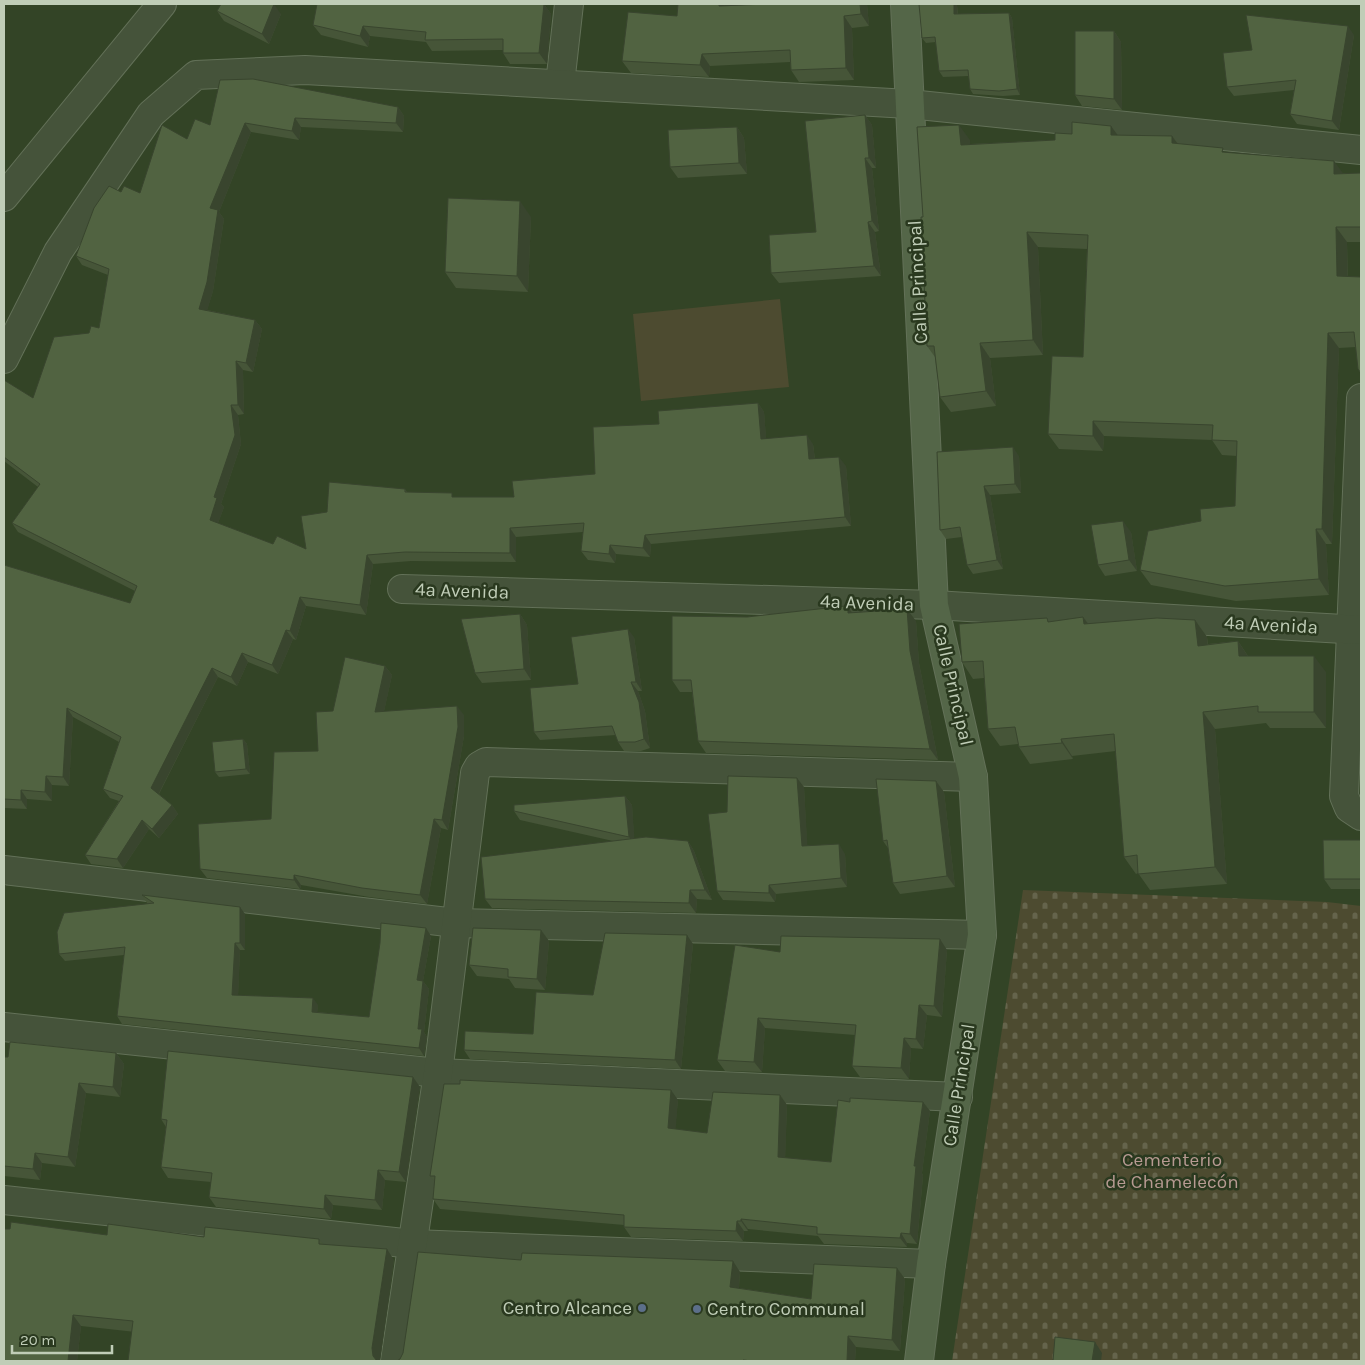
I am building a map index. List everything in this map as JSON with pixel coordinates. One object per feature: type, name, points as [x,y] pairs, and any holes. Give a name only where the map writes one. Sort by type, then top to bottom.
[{"type":"street","points":[[4,197],[162,4]]},
{"type":"street","points":[[560,84],[569,4]]},
{"type":"street","name":"Calle Principal","points":[[906,4],[909,104],[934,605],[974,777],[982,936],[919,1361]]},
{"type":"street","points":[[4,359],[58,252],[69,235],[151,114],[196,75],[305,70],[909,104],[1361,150]]},
{"type":"street","points":[[1360,816],[1349,808],[1344,796],[1357,630],[1361,398]]},
{"type":"street","name":"4a Avenida","points":[[402,589],[934,605],[1357,630]]},
{"type":"street","points":[[395,1361],[438,1073],[475,773],[479,766],[486,762],[974,777]]},
{"type":"street","points":[[4,870],[456,923],[982,936]]},
{"type":"street","points":[[4,1027],[438,1073],[958,1097]]},
{"type":"street","points":[[4,1200],[413,1244],[932,1264]]},
{"type":"green space","points":[[780,299],[789,387],[641,401],[633,314]]},
{"type":"green space","name":"Cementerio de Chamelecón","points":[[1023,890],[1327,902],[1361,906],[1361,1361],[952,1361]]},
{"type":"building","points":[[221,4],[274,4],[262,34],[217,11]]},
{"type":"building","points":[[317,4],[544,4],[539,53],[503,53],[503,39],[425,40],[426,32],[363,26],[360,36],[313,25]]},
{"type":"building","points":[[678,4],[719,4],[719,6],[860,4],[861,14],[844,16],[846,68],[791,70],[790,50],[702,54],[700,65],[622,61],[628,12],[677,16]]},
{"type":"building","points":[[919,4],[954,4],[954,14],[1009,13],[1017,89],[999,91],[970,89],[968,70],[939,71],[935,37],[922,38]]},
{"type":"building","points":[[1246,15],[1348,26],[1332,121],[1290,114],[1296,80],[1227,87],[1223,53],[1252,50]]},
{"type":"building","points":[[1075,31],[1114,31],[1114,99],[1075,95]]},
{"type":"building","points":[[253,79],[398,107],[396,123],[295,118],[292,131],[245,123],[210,208],[218,210],[207,282],[199,309],[255,320],[246,363],[236,361],[238,405],[231,405],[235,435],[214,497],[217,498],[210,520],[273,544],[277,536],[306,549],[301,516],[327,512],[329,482],[405,489],[405,492],[452,493],[452,497],[514,497],[512,481],[595,474],[593,427],[659,424],[658,411],[758,403],[761,439],[807,435],[809,459],[839,457],[845,517],[645,535],[643,548],[610,545],[609,554],[581,551],[584,523],[510,528],[510,553],[405,552],[367,555],[360,605],[300,597],[290,631],[286,630],[272,665],[242,653],[231,677],[212,668],[151,788],[172,805],[152,829],[142,820],[117,859],[85,855],[123,796],[103,789],[121,737],[67,708],[63,777],[46,776],[45,792],[21,790],[21,800],[4,799],[4,565],[130,603],[137,586],[12,523],[40,484],[4,457],[4,380],[33,398],[54,337],[89,333],[91,326],[99,328],[109,269],[76,256],[94,208],[109,186],[121,192],[124,186],[140,193],[162,125],[187,139],[195,119],[210,125],[220,80]]},
{"type":"building","points":[[865,115],[869,158],[865,158],[872,221],[868,222],[874,266],[771,273],[769,235],[816,232],[805,121]]},
{"type":"building","points":[[1072,122],[1111,126],[1111,135],[1172,136],[1172,143],[1223,148],[1222,152],[1334,161],[1334,174],[1361,173],[1361,227],[1336,227],[1337,276],[1361,277],[1361,373],[1358,369],[1354,332],[1328,333],[1322,529],[1316,529],[1319,579],[1225,586],[1140,570],[1148,531],[1201,521],[1200,509],[1235,506],[1237,441],[1212,440],[1213,425],[1093,421],[1093,436],[1048,434],[1052,356],[1083,357],[1088,235],[1027,232],[1033,340],[980,343],[986,391],[940,397],[934,346],[927,346],[921,217],[923,217],[917,127],[959,125],[961,145],[1055,140],[1055,133],[1072,134]]},
{"type":"building","points":[[737,127],[739,163],[670,167],[668,130]]},
{"type":"building","points":[[448,198],[520,201],[517,276],[445,272]]},
{"type":"building","points":[[1013,447],[1015,484],[984,486],[997,560],[967,565],[960,527],[940,530],[937,452]]},
{"type":"building","points":[[1123,521],[1129,560],[1098,565],[1091,525]]},
{"type":"building","points":[[848,607],[848,613],[907,609],[910,651],[930,749],[698,741],[691,680],[672,680],[672,616],[747,617]]},
{"type":"building","points":[[520,614],[524,669],[475,673],[461,619]]},
{"type":"building","points":[[1083,617],[1084,624],[1157,618],[1195,620],[1198,646],[1238,641],[1239,656],[1314,656],[1314,712],[1258,712],[1258,706],[1203,712],[1215,867],[1138,874],[1137,855],[1124,857],[1114,734],[1061,739],[1062,743],[1019,747],[1015,727],[988,729],[983,661],[962,662],[959,624],[1047,618],[1048,622]]},
{"type":"building","points":[[628,629],[636,682],[631,682],[639,702],[644,739],[635,742],[618,742],[612,726],[534,732],[530,688],[578,684],[571,637]]},
{"type":"building","points":[[345,657],[385,666],[375,712],[457,706],[458,727],[442,820],[434,819],[420,895],[362,888],[294,875],[294,880],[200,869],[198,824],[271,819],[274,752],[318,751],[316,712],[333,711]]},
{"type":"building","points":[[243,739],[246,769],[215,772],[212,742]]},
{"type":"building","points":[[728,776],[797,778],[802,846],[839,844],[841,878],[769,885],[769,893],[717,891],[708,814],[727,812]]},
{"type":"building","points":[[876,779],[936,781],[947,876],[893,883],[887,840],[883,841]]},
{"type":"building","points":[[625,796],[629,837],[514,811],[514,805]]},
{"type":"building","points":[[646,837],[688,841],[705,890],[690,890],[689,903],[485,899],[481,857]]},
{"type":"building","points":[[1323,840],[1361,840],[1361,879],[1324,879]]},
{"type":"building","points":[[142,895],[240,907],[240,943],[235,943],[232,995],[313,998],[312,1012],[369,1017],[380,943],[381,923],[426,928],[417,980],[423,981],[418,1029],[422,1029],[419,1048],[117,1016],[125,947],[59,954],[57,932],[64,913],[154,903]]},
{"type":"building","points":[[473,928],[541,930],[537,979],[508,977],[508,969],[469,965]]},
{"type":"building","points":[[605,933],[687,935],[675,1060],[464,1050],[465,1031],[533,1034],[536,992],[593,995]]},
{"type":"building","points":[[781,936],[940,939],[934,1006],[919,1005],[916,1039],[904,1038],[901,1068],[852,1066],[856,1025],[758,1018],[754,1062],[717,1060],[735,945],[780,952]]},
{"type":"building","points":[[10,1042],[116,1053],[113,1087],[79,1083],[68,1157],[35,1153],[33,1169],[4,1166],[4,1057],[8,1057]]},
{"type":"building","points":[[168,1051],[413,1077],[399,1172],[378,1170],[375,1200],[325,1195],[324,1209],[209,1197],[212,1173],[161,1167],[167,1120],[161,1119]]},
{"type":"building","points":[[460,1080],[671,1090],[668,1128],[707,1133],[713,1092],[780,1095],[778,1157],[831,1162],[838,1100],[850,1102],[850,1098],[923,1102],[914,1166],[916,1166],[910,1234],[901,1233],[900,1238],[817,1234],[817,1227],[741,1219],[741,1221],[737,1221],[736,1231],[624,1227],[624,1215],[433,1199],[435,1176],[430,1176],[444,1084],[460,1084]]},
{"type":"building","points":[[11,1222],[107,1235],[108,1224],[204,1237],[205,1227],[319,1239],[319,1244],[387,1249],[372,1348],[373,1356],[377,1361],[128,1361],[133,1321],[73,1315],[68,1361],[4,1361],[4,1229],[10,1229]]},
{"type":"building","points":[[418,1252],[521,1260],[522,1253],[733,1261],[730,1287],[811,1299],[814,1264],[897,1268],[892,1340],[848,1336],[847,1361],[397,1361],[403,1353]]},
{"type":"building","points":[[1055,1337],[1095,1342],[1092,1361],[1053,1361]]},
{"type":"place","name":"Centro Alcance","points":[[642,1308]]},
{"type":"place","name":"Centro Communal","points":[[697,1309]]}]
